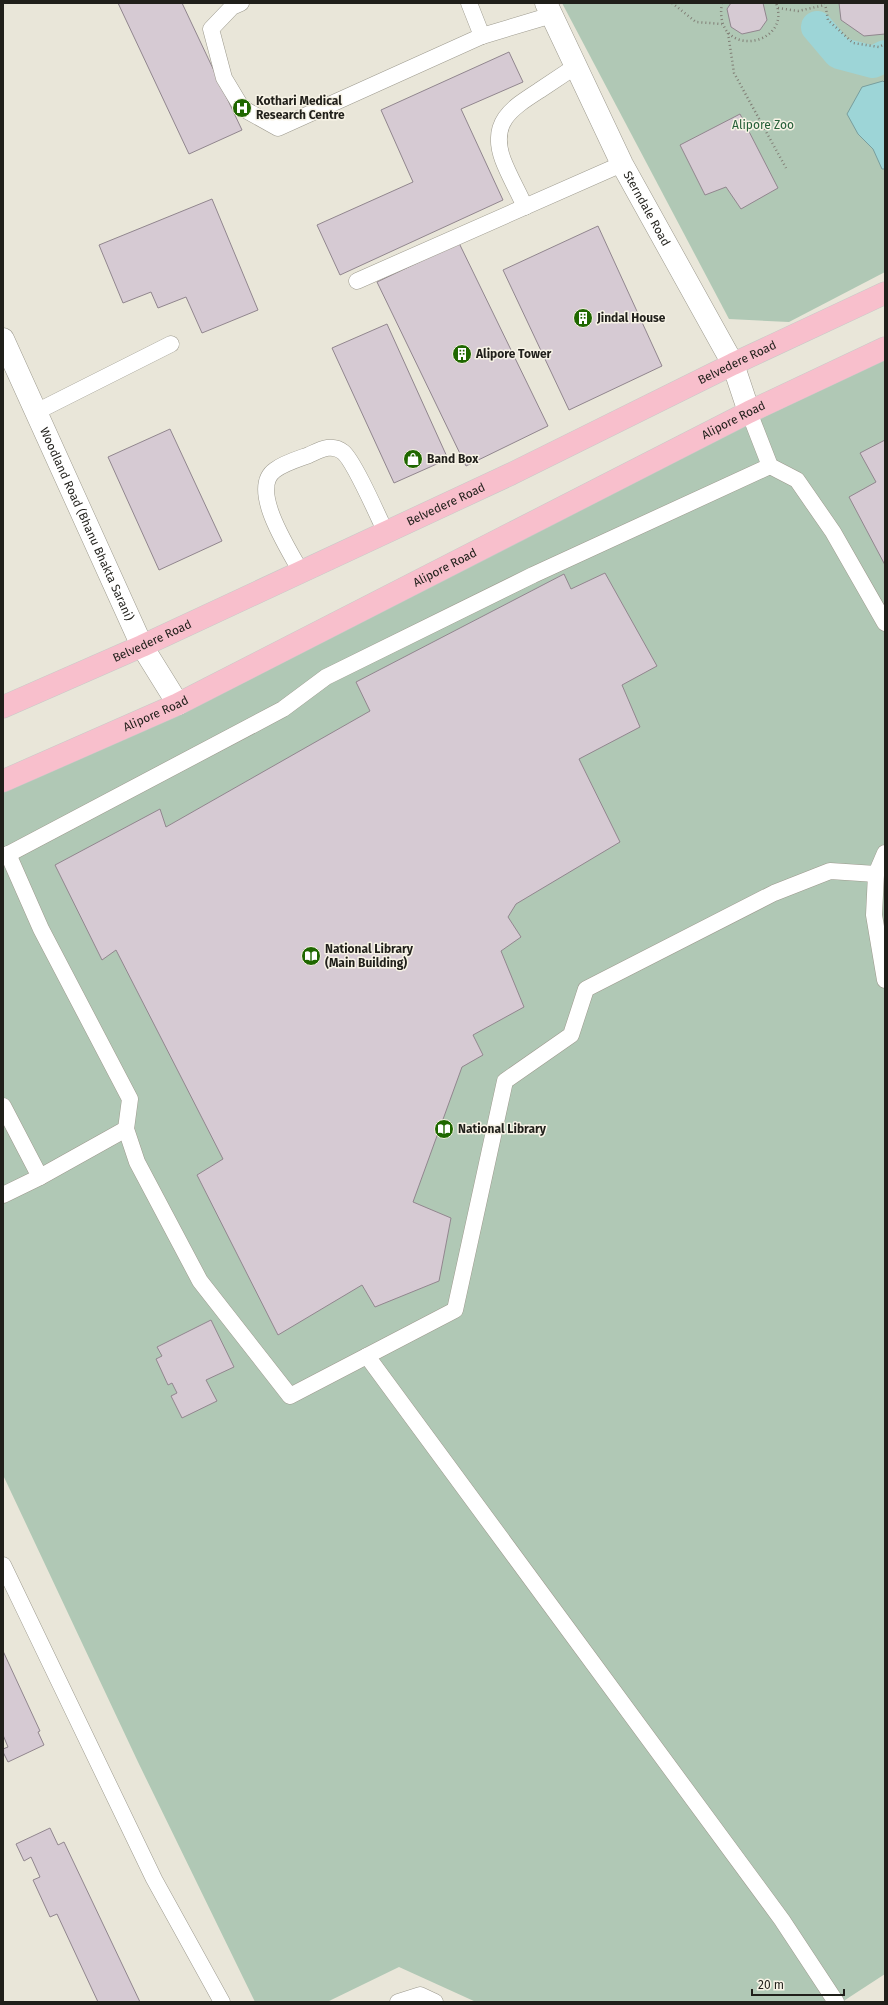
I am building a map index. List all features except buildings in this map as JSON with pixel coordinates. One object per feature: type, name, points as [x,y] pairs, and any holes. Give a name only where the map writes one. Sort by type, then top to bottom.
[{"type":"highway","name":"Belvedere Road","points":[[3,707],[142,646],[386,533],[511,474],[733,364],[885,293]]},
{"type":"highway","name":"Alipore Road","points":[[3,781],[178,704],[749,412],[885,348]]},
{"type":"street","name":"Sterndale Road","points":[[549,9],[622,164],[733,364],[749,412]]},
{"type":"street","name":"Woodland Road (Bhanu Bhakta Sarani)","points":[[3,339],[142,646],[178,704]]},
{"type":"lane","points":[[241,3],[232,7],[211,29],[224,78],[242,108],[278,128],[482,36],[549,9]]},
{"type":"lane","points":[[469,3],[482,36]]},
{"type":"lane","points":[[525,207],[503,159],[499,141],[500,126],[507,114],[519,103],[576,66]]},
{"type":"lane","points":[[357,281],[622,164]]},
{"type":"lane","points":[[36,412],[171,344]]},
{"type":"lane","points":[[749,412],[770,466],[797,480],[833,532],[885,623]]},
{"type":"lane","points":[[301,572],[273,519],[266,499],[268,478],[274,470],[289,463],[328,447],[338,448],[349,459],[386,533]]},
{"type":"lane","points":[[770,466],[533,575],[326,677],[283,708],[6,856],[41,929],[130,1099],[126,1129],[137,1162],[200,1281],[290,1396],[455,1310],[504,1081],[571,1035],[586,989],[774,893],[830,871],[876,874]]},
{"type":"lane","points":[[885,853],[876,874],[874,915],[885,980]]},
{"type":"lane","points":[[3,1106],[40,1177]]},
{"type":"lane","points":[[3,1195],[40,1177],[126,1129]]},
{"type":"lane","points":[[368,1356],[782,1920],[836,2002]]},
{"type":"lane","points":[[3,1565],[154,1879],[222,2002]]},
{"type":"lane","points":[[398,2002],[420,1995],[435,2002]]},
{"type":"path","points":[[672,3],[696,22],[722,24]]},
{"type":"path","points":[[722,3],[720,12],[722,24],[728,33],[738,40],[748,42],[762,39],[774,28],[778,18],[778,8],[776,3]]},
{"type":"path","points":[[778,8],[798,11],[825,4],[828,20],[853,44],[879,47],[885,44]]},
{"type":"path","points":[[728,33],[734,73],[786,168]]},
{"type":"green space","name":"Alipore Zoo","points":[[562,3],[885,3],[885,272],[789,322],[729,319]]},
{"type":"green space","name":"National Library","points":[[885,359],[885,1974],[842,2002],[476,2002],[399,1967],[327,2002],[255,2002],[138,1762],[3,1475],[3,782]]},
{"type":"water","points":[[883,81],[885,83],[885,169],[882,169],[873,149],[858,134],[847,114],[862,87]]},
{"type":"waterway","points":[[817,27],[839,53],[873,62],[885,56]]},
{"type":"place","name":"Kothari Medical Research Centre","points":[[242,108]]},
{"type":"place","name":"Jindal House","points":[[583,318]]},
{"type":"place","name":"Alipore Tower","points":[[462,354]]},
{"type":"place","name":"Band Box","points":[[413,459]]},
{"type":"place","name":"National Library (Main Building)","points":[[311,956]]},
{"type":"place","name":"National Library","points":[[444,1129]]}]
